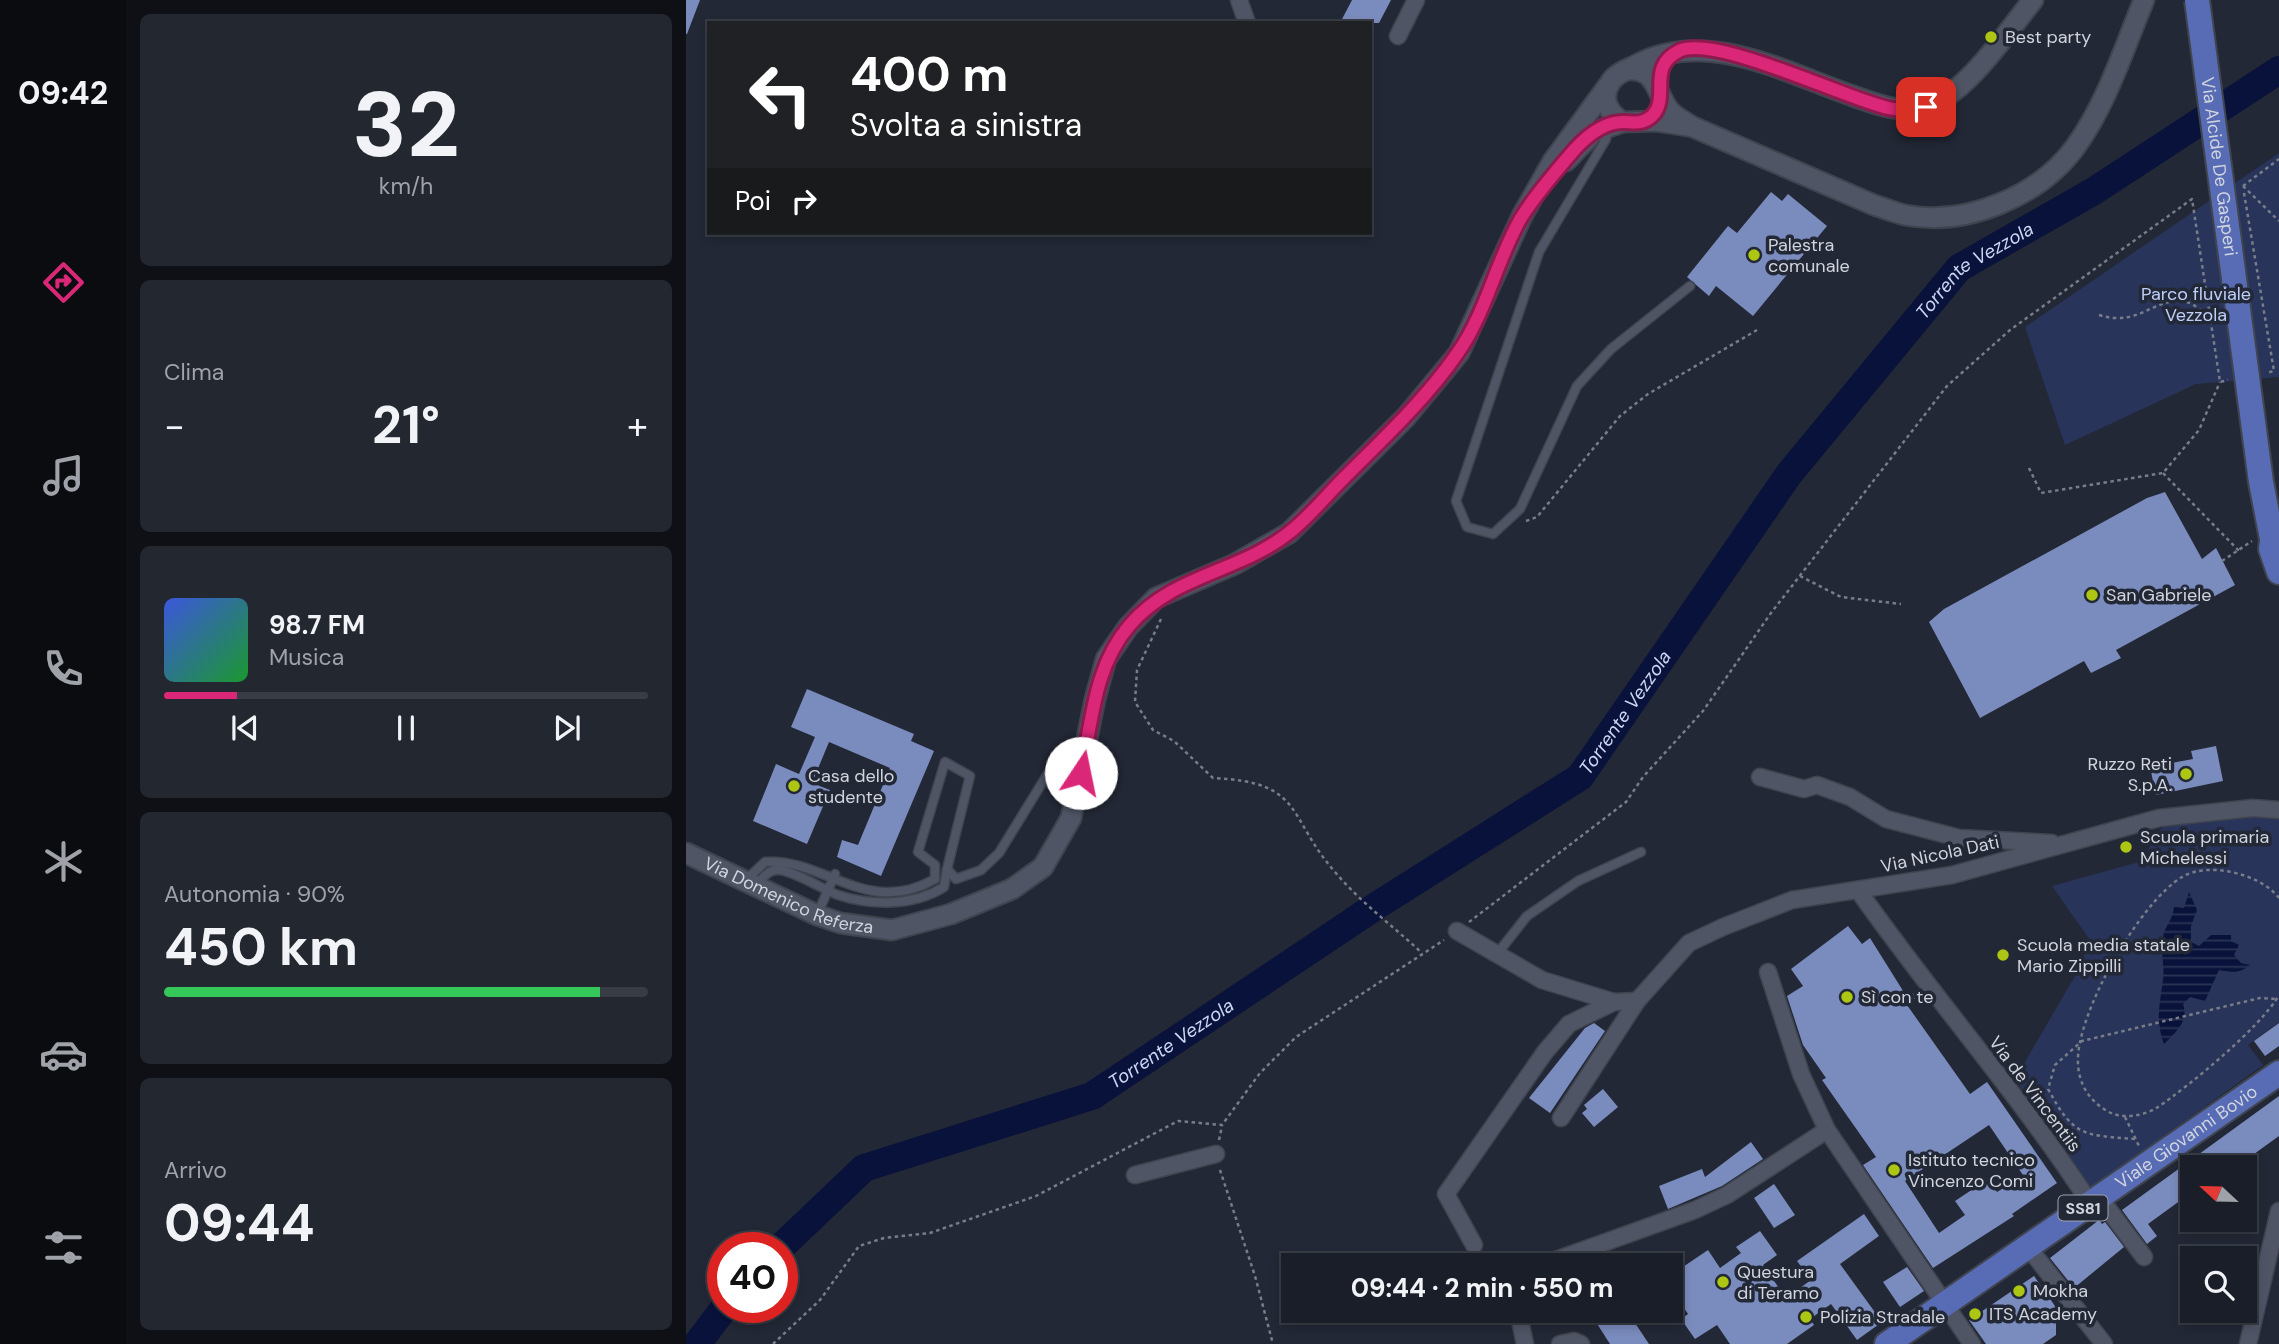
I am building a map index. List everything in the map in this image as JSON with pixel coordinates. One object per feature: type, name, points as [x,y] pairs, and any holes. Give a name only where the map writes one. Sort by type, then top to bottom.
[{"type":"main road","name":"Via Alcide De Gasperi","points":[[2197,0],[2261,482],[2275,542],[2271,549],[2279,572]]},
{"type":"main road","name":"Viale Giovanni Bovio","points":[[1887,1344],[2279,1073]]},
{"type":"street","points":[[1239,0],[1246,21]]},
{"type":"street","points":[[1398,36],[1416,0]]},
{"type":"street","points":[[2033,0],[1961,85],[1926,107],[1891,109],[1734,55],[1699,48],[1660,54],[1618,74],[1608,87],[1606,95],[1610,112],[1624,124],[1656,121],[1693,127],[1874,205],[1905,215],[1938,217],[1993,208],[2042,181],[2075,146],[2101,102],[2144,0]]},
{"type":"street","points":[[1624,124],[1656,111],[1667,61],[1679,51]]},
{"type":"street","points":[[1626,70],[1644,72],[1659,88],[1669,110],[1693,127]]},
{"type":"street","name":"Via Domenico Referza","points":[[686,853],[817,915],[840,923],[892,930],[951,914],[1012,889],[1043,867],[1072,818],[1095,699],[1106,659],[1128,627],[1156,598],[1235,564],[1289,533],[1406,417],[1459,353],[1522,216],[1553,161],[1608,87]]},
{"type":"street","name":"Via Domenico Referza","points":[[1522,216],[1576,149],[1594,132],[1624,124]]},
{"type":"street","points":[[1760,777],[1804,789],[1817,785],[1850,797],[1886,819],[1959,838],[2065,844]]},
{"type":"street","name":"Via Nicola Dati","points":[[1561,1118],[1637,1000],[1689,943],[1792,900],[1952,875],[2159,818],[2253,808],[2279,810]]},
{"type":"street","name":"Via de Vincentiis","points":[[1858,890],[1946,1010],[2004,1080],[2094,1200],[2144,1258]]},
{"type":"street","points":[[1457,930],[1542,980],[1614,1002]]},
{"type":"street","points":[[1768,971],[1801,1074],[1827,1130],[1972,1344]]},
{"type":"street","points":[[1474,1245],[1446,1194],[1545,1052],[1569,1024],[1614,1002],[1637,1000]]},
{"type":"street","points":[[1575,1253],[1695,1210],[1727,1195],[1827,1130]]},
{"type":"street","points":[[1135,1175],[1216,1154]]},
{"type":"street","points":[[2248,1344],[2279,1211]]},
{"type":"street","points":[[2028,1247],[2104,1344]]},
{"type":"street","points":[[1521,1323],[1525,1344]]},
{"type":"street","points":[[1560,1344],[1574,1341],[1581,1344]]},
{"type":"lane","points":[[1624,124],[1606,139],[1539,252],[1456,501],[1467,527],[1493,534],[1520,509],[1577,386],[1611,349],[1690,286]]},
{"type":"lane","points":[[947,869],[956,879],[981,870],[999,853],[1055,762],[1086,750]]},
{"type":"lane","points":[[945,762],[970,776],[944,887],[927,898],[883,903],[828,891],[782,870],[772,871],[749,884],[765,862],[783,861],[886,893],[920,887],[935,879],[935,865],[918,852],[945,762]]},
{"type":"lane","points":[[1497,954],[1527,916],[1578,881],[1641,852]]},
{"type":"lane","points":[[817,915],[833,877]]},
{"type":"path","points":[[2279,159],[2243,186],[2279,221]]},
{"type":"path","points":[[773,1344],[820,1300],[859,1247],[884,1238],[930,1233],[1037,1196],[1178,1121],[1222,1125],[1260,1073],[1296,1037],[1457,930],[1626,802],[1643,777],[1703,711],[1800,576],[1947,386],[2011,330],[2192,199]]},
{"type":"path","points":[[2099,315],[2118,321],[2158,305],[2186,302],[2210,316]]},
{"type":"path","points":[[1493,534],[1536,517],[1620,416],[1648,394],[1757,330]]},
{"type":"path","points":[[2029,468],[2041,493],[2163,473],[2199,430],[2220,382]]},
{"type":"path","points":[[2163,473],[2239,551]]},
{"type":"path","points":[[1800,576],[1841,597],[1901,604]]},
{"type":"path","points":[[1164,615],[1137,670],[1135,702],[1153,730],[1174,741],[1213,778],[1248,780],[1286,798],[1334,871],[1423,953]]},
{"type":"path","points":[[2278,997],[2245,1034],[2156,1108],[2125,1117],[2109,1112],[2086,1095],[2077,1063],[2101,984],[2120,947],[2182,876],[2222,869],[2251,878],[2279,898]]},
{"type":"path","points":[[2135,1139],[2092,1136],[2065,1120],[2048,1089],[2055,1065],[2082,1041],[2260,998],[2278,997]]},
{"type":"path","points":[[2125,1117],[2149,1163]]},
{"type":"path","points":[[1216,1154],[1255,1276],[1273,1344]]},
{"type":"green space","name":"Parco fluviale Vezzola","points":[[2279,153],[2279,377],[2196,384],[2065,445],[2025,327]]},
{"type":"green space","points":[[2236,814],[2279,817],[2279,1022],[2248,1045],[2263,1065],[2087,1191],[2015,1079],[2078,971],[2090,940],[2052,886],[2143,861],[2157,832],[2169,823]]},
{"type":"shaded area","points":[[2189,892],[2197,910],[2191,926],[2191,942],[2199,946],[2211,935],[2231,935],[2231,941],[2239,945],[2234,955],[2241,963],[2250,965],[2239,971],[2219,970],[2205,1001],[2190,997],[2183,1004],[2183,1021],[2164,1044],[2159,1020],[2163,937],[2174,907],[2184,908]]},
{"type":"building","points":[[686,0],[700,0],[687,34],[686,34]]},
{"type":"building","points":[[1352,0],[1391,0],[1379,23],[1341,21]]},
{"type":"building","name":"Palestra comunale","points":[[1771,192],[1782,201],[1788,194],[1827,226],[1753,316],[1716,286],[1709,296],[1687,277],[1728,226],[1737,233]]},
{"type":"building","name":"San Gabriele","points":[[2165,492],[2202,559],[2216,548],[2235,585],[2116,650],[2121,658],[2091,673],[2084,661],[1980,718],[1929,622],[1944,609],[2147,498]]},
{"type":"building","name":"Casa dello studente","points":[[807,689],[914,734],[911,741],[934,751],[881,876],[837,857],[842,840],[858,845],[890,768],[829,742],[812,783],[830,790],[807,844],[753,821],[776,764],[799,774],[815,737],[791,727]]},
{"type":"building","name":"Ruzzo Reti S.p.A.","points":[[2216,746],[2223,781],[2156,795],[2150,767],[2193,759],[2191,751]]},
{"type":"building","points":[[1848,926],[1862,944],[1870,938],[1905,994],[1921,993],[1907,1005],[1970,1094],[1987,1082],[2057,1183],[2012,1214],[2014,1216],[1933,1268],[1863,1165],[1876,1157],[1822,1080],[1826,1078],[1803,1045],[1787,996],[1803,986],[1791,969]],"holes":[[[1989,1125],[2023,1175],[1997,1192],[1988,1179],[1955,1201],[1965,1215],[1939,1233],[1905,1181]]]},
{"type":"building","points":[[1594,1023],[1605,1031],[1550,1113],[1529,1098],[1585,1028]]},
{"type":"building","points":[[2279,1023],[2279,1046],[2265,1056],[2254,1041]]},
{"type":"building","points":[[1603,1089],[1618,1107],[1594,1127],[1582,1113],[1587,1109],[1584,1105]]},
{"type":"building","points":[[2279,1096],[2279,1136],[2253,1155],[2198,1155]]},
{"type":"building","points":[[1751,1142],[1763,1159],[1722,1186],[1668,1209],[1659,1186],[1702,1169],[1705,1177]]},
{"type":"building","points":[[2180,1168],[2180,1201],[2148,1224],[2157,1236],[2147,1244],[2122,1210]]},
{"type":"building","points":[[1774,1184],[1795,1215],[1774,1228],[1754,1198]]},
{"type":"building","points":[[1864,1214],[1879,1236],[1840,1264],[1882,1322],[1857,1340],[1831,1304],[1810,1319],[1814,1325],[1787,1344],[1730,1344],[1717,1325],[1695,1339],[1683,1322],[1683,1318],[1688,1314],[1683,1307],[1683,1267],[1708,1250],[1720,1268],[1741,1253],[1736,1247],[1760,1231],[1777,1255],[1763,1265],[1786,1298],[1811,1280],[1797,1261]]},
{"type":"building","points":[[2099,1220],[2102,1224],[2105,1222],[2124,1247],[2074,1288],[2050,1258]]},
{"type":"building","points":[[1907,1267],[1924,1291],[1900,1307],[1883,1282]]},
{"type":"building","points":[[2034,1276],[2062,1316],[2056,1323],[2056,1335],[2043,1344],[1986,1344],[1969,1320]]},
{"type":"building","points":[[1597,1323],[1635,1323],[1649,1344],[1610,1344]]},
{"type":"waterway","name":"Torrente Vezzola","points":[[797,1232],[864,1168],[1092,1096],[1373,908],[1580,777],[1789,474],[1959,268],[2094,191],[2279,70]]},
{"type":"waterway","name":"Torrente Vezzola","points":[[697,1344],[713,1323]]},
{"type":"place","name":"Best party","points":[[1991,37]]},
{"type":"place","name":"Palestra comunale","points":[[1754,255]]},
{"type":"place","name":"San Gabriele","points":[[2092,595]]},
{"type":"place","name":"Ruzzo Reti S.p.A.","points":[[2186,774]]},
{"type":"place","name":"Casa dello studente","points":[[794,786]]},
{"type":"place","name":"Scuola primaria Michelessi","points":[[2126,847]]},
{"type":"place","name":"Scuola media statale Mario Zippilli","points":[[2003,955]]},
{"type":"place","name":"Sì con te","points":[[1847,997]]},
{"type":"place","name":"Istituto tecnico Vincenzo Comi","points":[[1894,1170]]},
{"type":"place","name":"Questura di Teramo","points":[[1723,1282]]},
{"type":"place","name":"Mokha","points":[[2019,1291]]},
{"type":"place","name":"ITS Academy","points":[[1975,1314]]},
{"type":"place","name":"Polizia Stradale","points":[[1806,1317]]},
{"type":"route","points":[[1081,773],[1095,699],[1106,659],[1128,627],[1156,598],[1235,564],[1289,533],[1406,417],[1459,353],[1522,216],[1576,149],[1594,132],[1612,124],[1642,123],[1650,118],[1660,102],[1657,84],[1660,74],[1667,61],[1679,51],[1699,48],[1734,55],[1891,109],[1926,107]]}]
